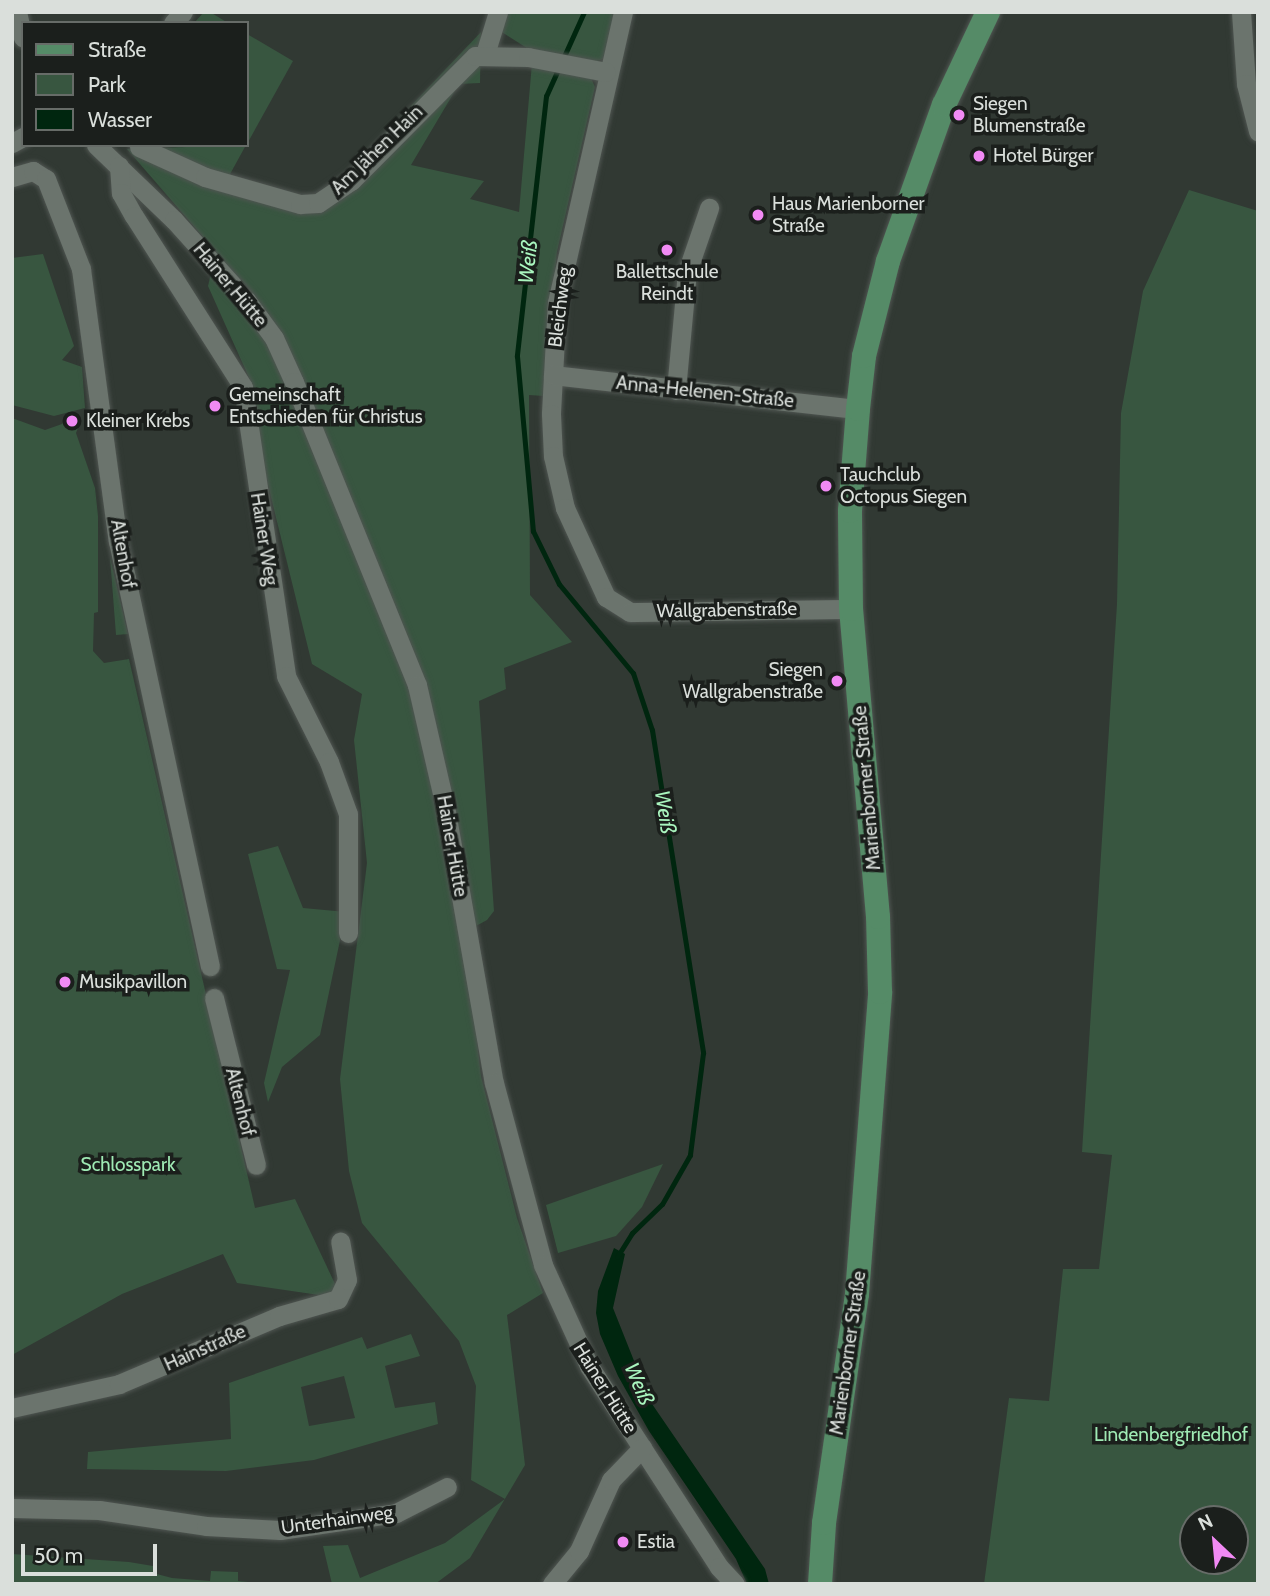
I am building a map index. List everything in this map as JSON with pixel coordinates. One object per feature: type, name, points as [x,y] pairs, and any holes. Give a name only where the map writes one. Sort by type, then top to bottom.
[{"type":"main road","name":"Marienborner Straße","points":[[820,1584],[824,1523],[858,1294],[880,992],[878,917],[851,608],[850,511],[858,408],[864,356],[888,261],[944,105],[987,12]]},
{"type":"street","points":[[16,12],[21,30]]},
{"type":"street","points":[[498,12],[485,54],[528,57],[606,72]]},
{"type":"street","name":"Bleichweg","points":[[606,597],[557,481],[552,375],[557,302],[606,72],[623,12]]},
{"type":"street","points":[[1241,12],[1244,71],[1257,126]]},
{"type":"street","name":"Am Jähen Hain","points":[[139,147],[205,177],[300,204],[318,203],[351,181],[457,70],[485,54]]},
{"type":"street","name":"Hainer Hütte","points":[[98,147],[237,290],[274,338],[397,628],[433,745],[494,1083],[516,1178],[543,1265],[571,1334],[719,1567],[735,1584]]},
{"type":"street","name":"Hainer Weg","points":[[119,166],[121,193],[243,387],[286,676],[329,762],[348,814],[348,933]]},
{"type":"street","name":"Altenhof","points":[[12,177],[33,171],[46,179],[81,270],[118,541],[210,966]]},
{"type":"street","points":[[676,390],[687,271],[709,208]]},
{"type":"street","name":"Anna-Helenen-Straße","points":[[552,375],[858,408]]},
{"type":"street","name":"Wallgrabenstraße","points":[[606,597],[630,612],[851,608]]},
{"type":"street","name":"Altenhof","points":[[214,998],[256,1166]]},
{"type":"street","name":"Hainstraße","points":[[12,1408],[118,1384],[279,1316],[338,1299],[346,1291],[340,1242]]},
{"type":"street","points":[[552,1584],[579,1551],[611,1480],[642,1448]]},
{"type":"street","name":"Unterhainweg","points":[[12,1508],[99,1510],[206,1526],[280,1530],[396,1513],[447,1487]]},
{"type":"green space","points":[[204,12],[210,12],[225,21],[196,21]]},
{"type":"green space","points":[[494,12],[616,12],[603,59],[595,62],[591,78],[595,87],[557,252],[544,396],[529,395],[530,595],[572,642],[504,668],[506,689],[479,701],[494,911],[487,920],[465,932],[481,1076],[517,1218],[543,1293],[507,1315],[525,1465],[505,1499],[471,1480],[476,1386],[459,1341],[362,1223],[349,1171],[340,1079],[367,863],[354,740],[362,694],[312,664],[267,481],[250,380],[208,286],[216,252],[127,149],[245,147],[229,176],[317,205],[481,32],[480,83],[459,84],[411,165],[484,181],[470,199],[519,212],[533,52],[489,24]]},
{"type":"green space","points":[[248,35],[293,61],[248,142]]},
{"type":"green space","name":"Lindenbergfriedhof","points":[[1189,190],[1258,211],[1258,1584],[984,1584],[1009,1398],[1049,1401],[1063,1269],[1099,1269],[1112,1155],[1082,1152],[1117,604],[1121,413],[1143,291]]},
{"type":"green space","points":[[43,254],[74,346],[62,360],[82,367],[85,408],[54,416],[12,405],[12,258]]},
{"type":"green space","name":"Schlosspark","points":[[72,414],[81,420],[76,433],[95,488],[98,516],[98,612],[94,613],[93,651],[104,663],[129,659],[255,1208],[295,1199],[336,1286],[335,1292],[319,1295],[237,1283],[223,1254],[122,1294],[12,1355],[12,418],[45,430],[62,424]]},
{"type":"green space","points":[[110,557],[128,634],[116,635]]},
{"type":"green space","points":[[278,846],[303,908],[346,912],[320,1035],[282,1067],[268,1102],[264,1083],[290,970],[277,969],[248,854]]},
{"type":"green space","points":[[663,1164],[642,1207],[616,1236],[558,1253],[546,1205]]},
{"type":"green space","points":[[411,1334],[420,1356],[385,1366],[395,1408],[435,1402],[438,1424],[314,1460],[226,1471],[87,1469],[88,1452],[231,1439],[229,1383],[362,1337],[367,1349]],"holes":[[[344,1376],[355,1418],[309,1426],[301,1387]]]},
{"type":"green space","points":[[505,1499],[470,1558],[435,1584],[332,1584],[323,1546],[348,1545],[360,1578],[445,1543]]},
{"type":"green space","points":[[12,1554],[129,1562],[153,1566],[153,1573],[172,1578],[210,1581],[211,1571],[238,1572],[238,1581],[267,1584],[12,1584]]},
{"type":"water","points":[[614,1248],[625,1254],[613,1308],[650,1401],[765,1569],[769,1584],[747,1584],[736,1559],[649,1431],[618,1376],[600,1334],[596,1313],[598,1291]]},
{"type":"waterway","name":"Weiß","points":[[584,12],[546,96],[517,356],[533,531],[559,584],[633,673],[652,730],[703,1053],[690,1155],[662,1204],[632,1233],[617,1257]]},
{"type":"place","name":"Siegen Blumenstraße","points":[[959,115]]},
{"type":"place","name":"Hotel Bürger","points":[[979,156]]},
{"type":"place","name":"Haus Marienborner Straße","points":[[758,215]]},
{"type":"place","name":"Ballettschule Reindt","points":[[667,250]]},
{"type":"place","name":"Gemeinschaft Entschieden für Christus","points":[[215,406]]},
{"type":"place","name":"Kleiner Krebs","points":[[72,421]]},
{"type":"place","name":"Tauchclub Octopus Siegen","points":[[826,486]]},
{"type":"place","name":"Siegen Wallgrabenstraße","points":[[837,681]]},
{"type":"place","name":"Musikpavillon","points":[[65,982]]},
{"type":"place","name":"Estia","points":[[623,1542]]}]
